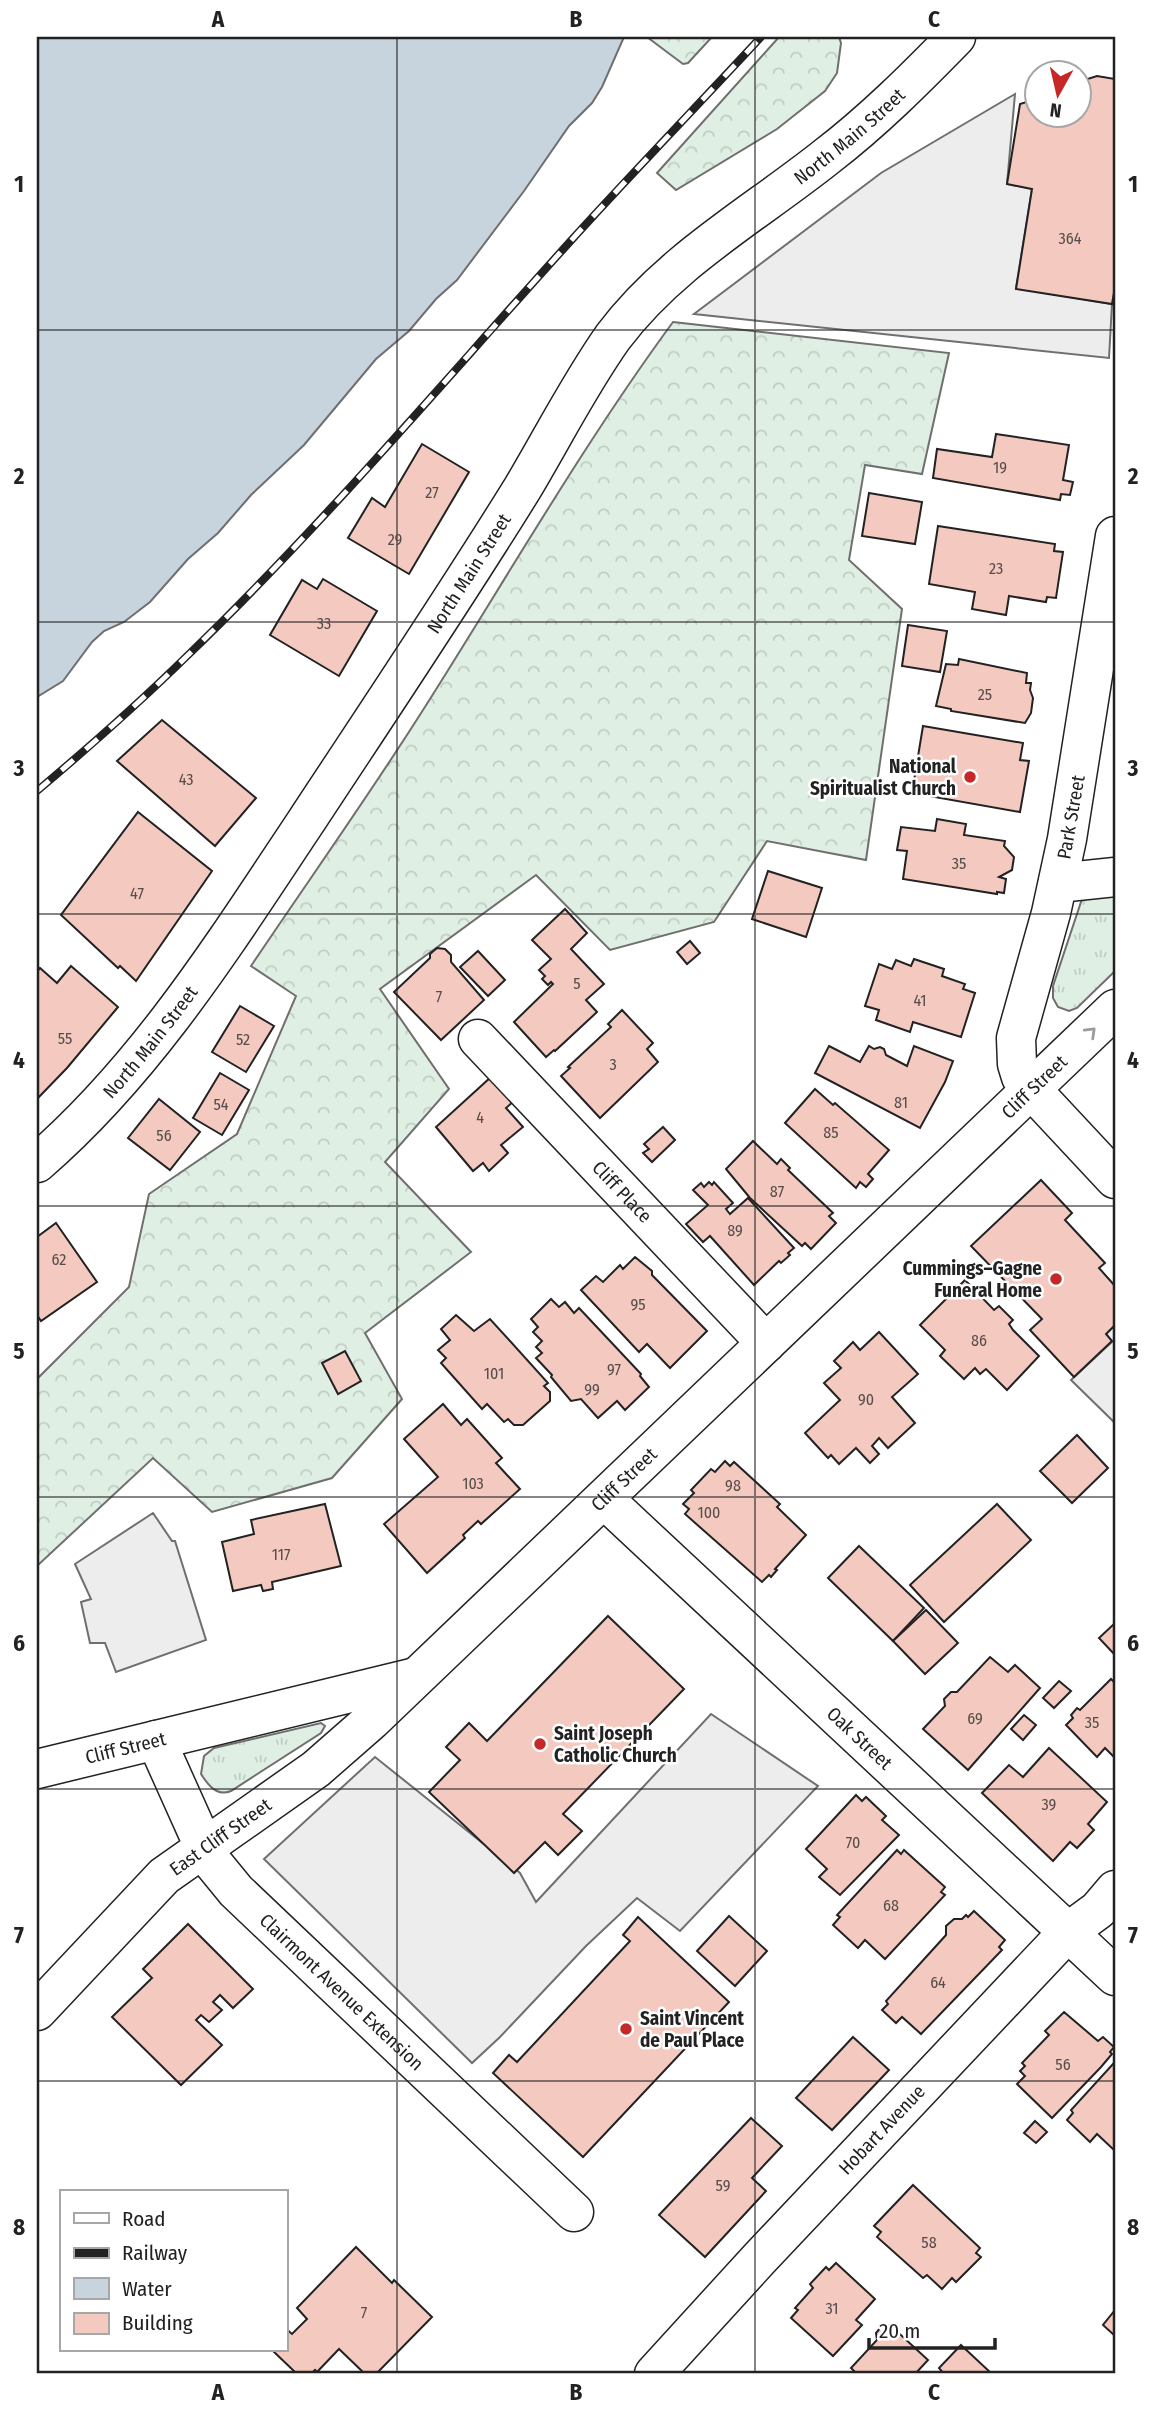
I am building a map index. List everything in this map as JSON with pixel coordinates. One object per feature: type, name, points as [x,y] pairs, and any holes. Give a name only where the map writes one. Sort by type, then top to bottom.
[{"type":"street","name":"North Main Street","points":[[37,1163],[116,1085],[206,971],[442,615],[597,363],[628,318],[690,257],[828,156],[866,124],[956,37]]},
{"type":"street","name":"Park Street","points":[[1115,536],[1074,802],[1058,883],[1016,1038],[1017,1064],[1021,1077],[1115,1179]]},
{"type":"street","points":[[1058,883],[1115,877]]},
{"type":"street","name":"Cliff Street","points":[[37,1769],[418,1677],[1115,1009]]},
{"type":"street","name":"Cliff Place","points":[[478,1039],[766,1343]]},
{"type":"street","name":"Oak Street","points":[[604,1499],[1115,1976]]},
{"type":"street","name":"East Cliff Street","points":[[37,2011],[152,1887],[176,1866],[335,1754],[418,1677]]},
{"type":"street","name":"Clairmont Avenue Extension","points":[[156,1740],[203,1847],[236,1891],[574,2212]]},
{"type":"street","name":"Hobart Avenue","points":[[654,2374],[1068,1932],[1098,1910],[1115,1891]]},
{"type":"green space","points":[[647,37],[712,37],[688,63],[683,64]]},
{"type":"green space","points":[[779,37],[839,37],[841,43],[837,73],[825,91],[777,129],[676,190],[657,173]]},
{"type":"green space","points":[[673,322],[949,353],[922,474],[865,465],[849,560],[902,609],[866,860],[767,841],[714,922],[610,950],[536,875],[380,989],[449,1089],[385,1162],[471,1252],[365,1333],[402,1399],[332,1478],[212,1512],[153,1458],[37,1566],[37,1379],[129,1287],[149,1194],[237,1134],[296,996],[251,966],[402,742],[576,465]]},
{"type":"green space","points":[[1115,890],[1115,971],[1077,1008],[1069,1011],[1058,1007],[1053,998],[1053,986],[1081,902],[1084,898]]},
{"type":"green space","points":[[321,1723],[325,1726],[321,1733],[231,1791],[217,1791],[201,1774],[204,1756],[214,1748]]},
{"type":"shaded area","points":[[1015,94],[1007,184],[1032,189],[1016,288],[1112,304],[1109,358],[694,314],[881,173]]},
{"type":"shaded area","points":[[1115,1325],[1115,1423],[1071,1380],[1112,1342],[1106,1334]]},
{"type":"shaded area","points":[[153,1513],[172,1541],[175,1541],[206,1640],[116,1672],[105,1643],[90,1643],[81,1602],[91,1599],[75,1564]]},
{"type":"shaded area","points":[[711,1714],[818,1786],[680,1931],[637,1898],[586,1946],[472,2063],[264,1859],[375,1757],[520,1873],[536,1902]]},
{"type":"water","points":[[37,37],[624,37],[592,103],[569,126],[457,280],[436,299],[409,331],[376,359],[304,445],[251,495],[218,533],[188,559],[150,602],[124,622],[104,631],[92,642],[63,681],[37,697]]},
{"type":"building","points":[[1092,78],[1115,79],[1115,287],[1112,304],[1016,289],[1032,189],[1007,184],[1020,104],[1023,103],[1023,130],[1092,130]]},
{"type":"building","points":[[996,434],[1069,445],[1063,480],[1073,482],[1070,495],[1061,494],[1060,500],[933,478],[937,449],[992,457]]},
{"type":"building","points":[[422,444],[469,472],[409,574],[348,538],[372,498],[385,507]]},
{"type":"building","points":[[869,493],[922,502],[915,544],[862,536]]},
{"type":"building","points":[[938,526],[1055,544],[1054,551],[1063,552],[1056,598],[1047,597],[1046,602],[1009,596],[1006,615],[972,609],[975,592],[929,584]]},
{"type":"building","points":[[323,579],[377,611],[339,676],[270,635],[302,580],[317,589]]},
{"type":"building","points":[[908,625],[947,631],[940,672],[902,666]]},
{"type":"building","points":[[959,659],[1027,673],[1026,683],[1031,683],[1033,698],[1031,713],[1025,723],[936,706],[946,664],[958,665]]},
{"type":"building","points":[[162,720],[256,798],[215,846],[117,761]]},
{"type":"building","name":"National Spiritualist Church","points":[[923,726],[1023,743],[1020,760],[1029,761],[1020,812],[912,793]]},
{"type":"building","points":[[138,812],[212,871],[136,981],[120,966],[118,968],[61,915]]},
{"type":"building","points":[[937,819],[966,824],[964,835],[1005,841],[1004,846],[1014,857],[1012,870],[999,877],[1006,879],[1004,893],[903,879],[907,851],[897,850],[901,827],[935,831]]},
{"type":"building","points":[[768,871],[822,888],[806,937],[752,919]]},
{"type":"building","points":[[565,909],[587,933],[571,949],[604,984],[586,1000],[597,1012],[546,1057],[514,1022],[553,984],[551,982],[548,985],[542,979],[545,976],[539,970],[551,959],[532,940]]},
{"type":"building","points":[[690,941],[700,953],[687,964],[677,952]]},
{"type":"building","points":[[437,948],[445,949],[451,955],[451,962],[484,1000],[441,1040],[394,992]]},
{"type":"building","points":[[478,951],[505,980],[488,996],[460,967]]},
{"type":"building","points":[[914,959],[944,969],[942,976],[965,984],[963,989],[975,993],[961,1037],[913,1022],[910,1032],[876,1020],[879,1010],[865,1006],[879,964],[892,969],[896,960],[911,966]]},
{"type":"building","points":[[71,966],[118,1007],[37,1099],[37,972],[40,968],[57,983]]},
{"type":"building","points":[[240,1006],[274,1026],[246,1072],[212,1052]]},
{"type":"building","points":[[622,1010],[653,1043],[647,1049],[658,1062],[600,1118],[561,1076],[611,1027],[608,1024]]},
{"type":"building","points":[[829,1046],[860,1062],[869,1046],[884,1049],[886,1055],[907,1066],[914,1046],[953,1061],[945,1082],[920,1128],[815,1073]]},
{"type":"building","points":[[220,1073],[249,1090],[222,1135],[193,1118]]},
{"type":"building","points":[[491,1077],[514,1101],[506,1108],[523,1127],[501,1145],[508,1153],[489,1171],[483,1163],[473,1171],[436,1127]]},
{"type":"building","points":[[815,1089],[889,1150],[868,1174],[873,1179],[866,1187],[860,1182],[856,1188],[785,1123]]},
{"type":"building","points":[[159,1099],[200,1132],[170,1170],[128,1138]]},
{"type":"building","points":[[663,1127],[675,1140],[652,1162],[643,1153],[649,1149],[644,1144]]},
{"type":"building","points":[[753,1141],[777,1164],[781,1159],[790,1168],[788,1170],[833,1213],[829,1216],[836,1223],[811,1249],[805,1243],[802,1246],[750,1198],[726,1169]]},
{"type":"building","name":"Cummings–Gagne Funeral Home","points":[[1041,1180],[1072,1213],[1065,1220],[1105,1263],[1099,1268],[1115,1286],[1115,1325],[1106,1334],[1112,1341],[1074,1377],[1030,1330],[1042,1319],[971,1246]]},
{"type":"building","points":[[709,1182],[712,1185],[714,1182],[733,1203],[726,1209],[730,1214],[748,1198],[794,1248],[788,1253],[790,1255],[781,1263],[779,1261],[754,1285],[710,1236],[703,1242],[686,1224],[708,1205],[693,1190],[701,1183],[704,1187]]},
{"type":"building","points":[[56,1223],[97,1282],[41,1321],[37,1315],[37,1237]]},
{"type":"building","points":[[635,1257],[652,1271],[652,1275],[707,1331],[670,1368],[647,1344],[639,1352],[581,1290],[596,1276],[603,1282],[620,1265],[623,1269]]},
{"type":"building","points":[[965,1280],[994,1310],[999,1306],[1013,1320],[1009,1324],[1013,1330],[1039,1356],[1007,1390],[986,1369],[980,1374],[975,1368],[964,1379],[940,1356],[945,1350],[920,1325]]},
{"type":"building","points":[[551,1299],[559,1307],[565,1302],[574,1313],[579,1308],[641,1374],[649,1387],[625,1410],[617,1401],[598,1418],[581,1399],[571,1401],[536,1358],[542,1353],[536,1347],[542,1341],[533,1332],[538,1327],[531,1319]]},
{"type":"building","points":[[456,1315],[474,1331],[490,1319],[548,1383],[544,1386],[550,1392],[550,1401],[523,1425],[514,1425],[508,1419],[504,1422],[487,1404],[482,1409],[441,1363],[446,1358],[438,1350],[450,1340],[441,1329]]},
{"type":"building","points":[[879,1332],[918,1374],[892,1397],[915,1423],[888,1448],[879,1438],[872,1446],[879,1454],[870,1463],[856,1448],[839,1464],[831,1455],[828,1458],[805,1433],[840,1400],[824,1383],[841,1368],[834,1361],[853,1342],[860,1350]]},
{"type":"building","points":[[345,1351],[361,1381],[338,1394],[322,1363]]},
{"type":"building","points":[[443,1404],[461,1425],[467,1419],[502,1458],[496,1463],[520,1489],[481,1524],[478,1521],[463,1535],[465,1538],[427,1573],[384,1524],[438,1477],[404,1439]]},
{"type":"building","points":[[1077,1435],[1108,1468],[1072,1503],[1040,1471]]},
{"type":"building","points":[[725,1461],[730,1466],[734,1462],[780,1504],[777,1507],[806,1535],[771,1577],[769,1575],[762,1582],[685,1514],[689,1509],[683,1504],[694,1493],[691,1490],[711,1469],[715,1472]]},
{"type":"building","points":[[325,1504],[341,1566],[272,1582],[273,1589],[263,1591],[261,1585],[233,1591],[222,1542],[254,1534],[251,1520]]},
{"type":"building","points":[[997,1504],[1031,1540],[944,1622],[910,1585]]},
{"type":"building","points":[[859,1546],[924,1608],[893,1641],[828,1578]]},
{"type":"building","points":[[926,1610],[958,1643],[925,1674],[893,1641]]},
{"type":"building","name":"Saint Joseph Catholic Church","points":[[608,1616],[684,1689],[563,1814],[582,1831],[558,1855],[545,1842],[514,1873],[429,1792],[460,1760],[446,1747],[469,1723],[487,1741]]},
{"type":"building","points":[[1115,1623],[1115,1655],[1099,1638]]},
{"type":"building","points":[[990,1657],[1008,1672],[1015,1665],[1040,1688],[968,1770],[923,1729],[945,1706],[944,1699],[951,1692],[957,1692]]},
{"type":"building","points":[[1111,1679],[1115,1683],[1115,1758],[1105,1748],[1097,1757],[1066,1725],[1077,1708],[1080,1710]]},
{"type":"building","points":[[1059,1681],[1071,1691],[1054,1708],[1043,1698]]},
{"type":"building","points":[[1024,1715],[1036,1725],[1023,1740],[1011,1729]]},
{"type":"building","points":[[1049,1748],[1107,1802],[1088,1824],[1094,1830],[1077,1848],[1070,1842],[1053,1861],[982,1793],[1009,1765],[1023,1777]]},
{"type":"building","points":[[856,1795],[862,1801],[866,1797],[886,1816],[882,1820],[899,1835],[840,1895],[819,1877],[827,1869],[806,1849]]},
{"type":"building","points":[[897,1850],[901,1854],[904,1850],[945,1887],[941,1892],[945,1895],[885,1959],[865,1940],[858,1948],[833,1925],[840,1917],[837,1915]]},
{"type":"building","points":[[974,1911],[1005,1940],[999,1947],[1002,1950],[921,2034],[902,2017],[896,2023],[882,2010],[888,2004],[886,2001],[946,1935],[946,1926],[954,1919],[962,1919],[966,1915],[968,1917]]},
{"type":"building","points":[[729,1916],[767,1951],[735,1986],[697,1951]]},
{"type":"building","name":"Saint Vincent de Paul Place","points":[[638,1917],[729,2002],[583,2157],[493,2073],[509,2055],[517,2062],[630,1941],[623,1935]]},
{"type":"building","points":[[188,1924],[253,1989],[233,2008],[220,1995],[213,2002],[222,2010],[209,2022],[201,2015],[196,2020],[222,2045],[181,2085],[112,2017],[152,1978],[143,1969]]},
{"type":"building","points":[[1064,2012],[1098,2041],[1103,2037],[1114,2047],[1110,2052],[1112,2054],[1101,2067],[1052,2118],[1017,2084],[1025,2076],[1020,2071],[1025,2066],[1022,2063],[1049,2035],[1045,2031]]},
{"type":"building","points":[[853,2037],[889,2070],[832,2130],[796,2098]]},
{"type":"building","points":[[1113,2064],[1115,2151],[1097,2134],[1090,2142],[1067,2120],[1073,2113],[1071,2110]]},
{"type":"building","points":[[751,2118],[782,2146],[752,2178],[766,2191],[705,2257],[659,2215]]},
{"type":"building","points":[[1035,2121],[1047,2132],[1036,2143],[1024,2133]]},
{"type":"building","points":[[913,2185],[980,2248],[976,2253],[981,2257],[956,2282],[952,2278],[942,2289],[927,2275],[923,2278],[877,2237],[881,2232],[874,2226]]},
{"type":"building","points":[[356,2247],[432,2317],[376,2374],[365,2374],[339,2349],[317,2372],[315,2370],[311,2374],[297,2374],[274,2352],[287,2352],[287,2330],[292,2334],[307,2319],[297,2308]]},
{"type":"building","points":[[836,2263],[875,2299],[856,2320],[862,2325],[833,2356],[791,2318],[798,2310],[795,2308],[813,2288],[810,2284],[826,2267],[829,2270]]},
{"type":"building","points":[[1115,2310],[1115,2336],[1103,2325]]},
{"type":"building","points":[[890,2325],[928,2360],[915,2374],[857,2374],[851,2368],[877,2340],[876,2333],[881,2327]]},
{"type":"building","points":[[961,2345],[991,2373],[944,2374],[939,2368]]},
{"type":"railway","points":[[37,791],[113,726],[287,555],[577,234],[761,37]]},
{"type":"place","name":"National Spiritualist Church","points":[[970,777]]},
{"type":"place","name":"Cummings–Gagne Funeral Home","points":[[1056,1279]]},
{"type":"place","name":"Saint Joseph Catholic Church","points":[[540,1744]]},
{"type":"place","name":"Saint Vincent de Paul Place","points":[[626,2029]]}]
